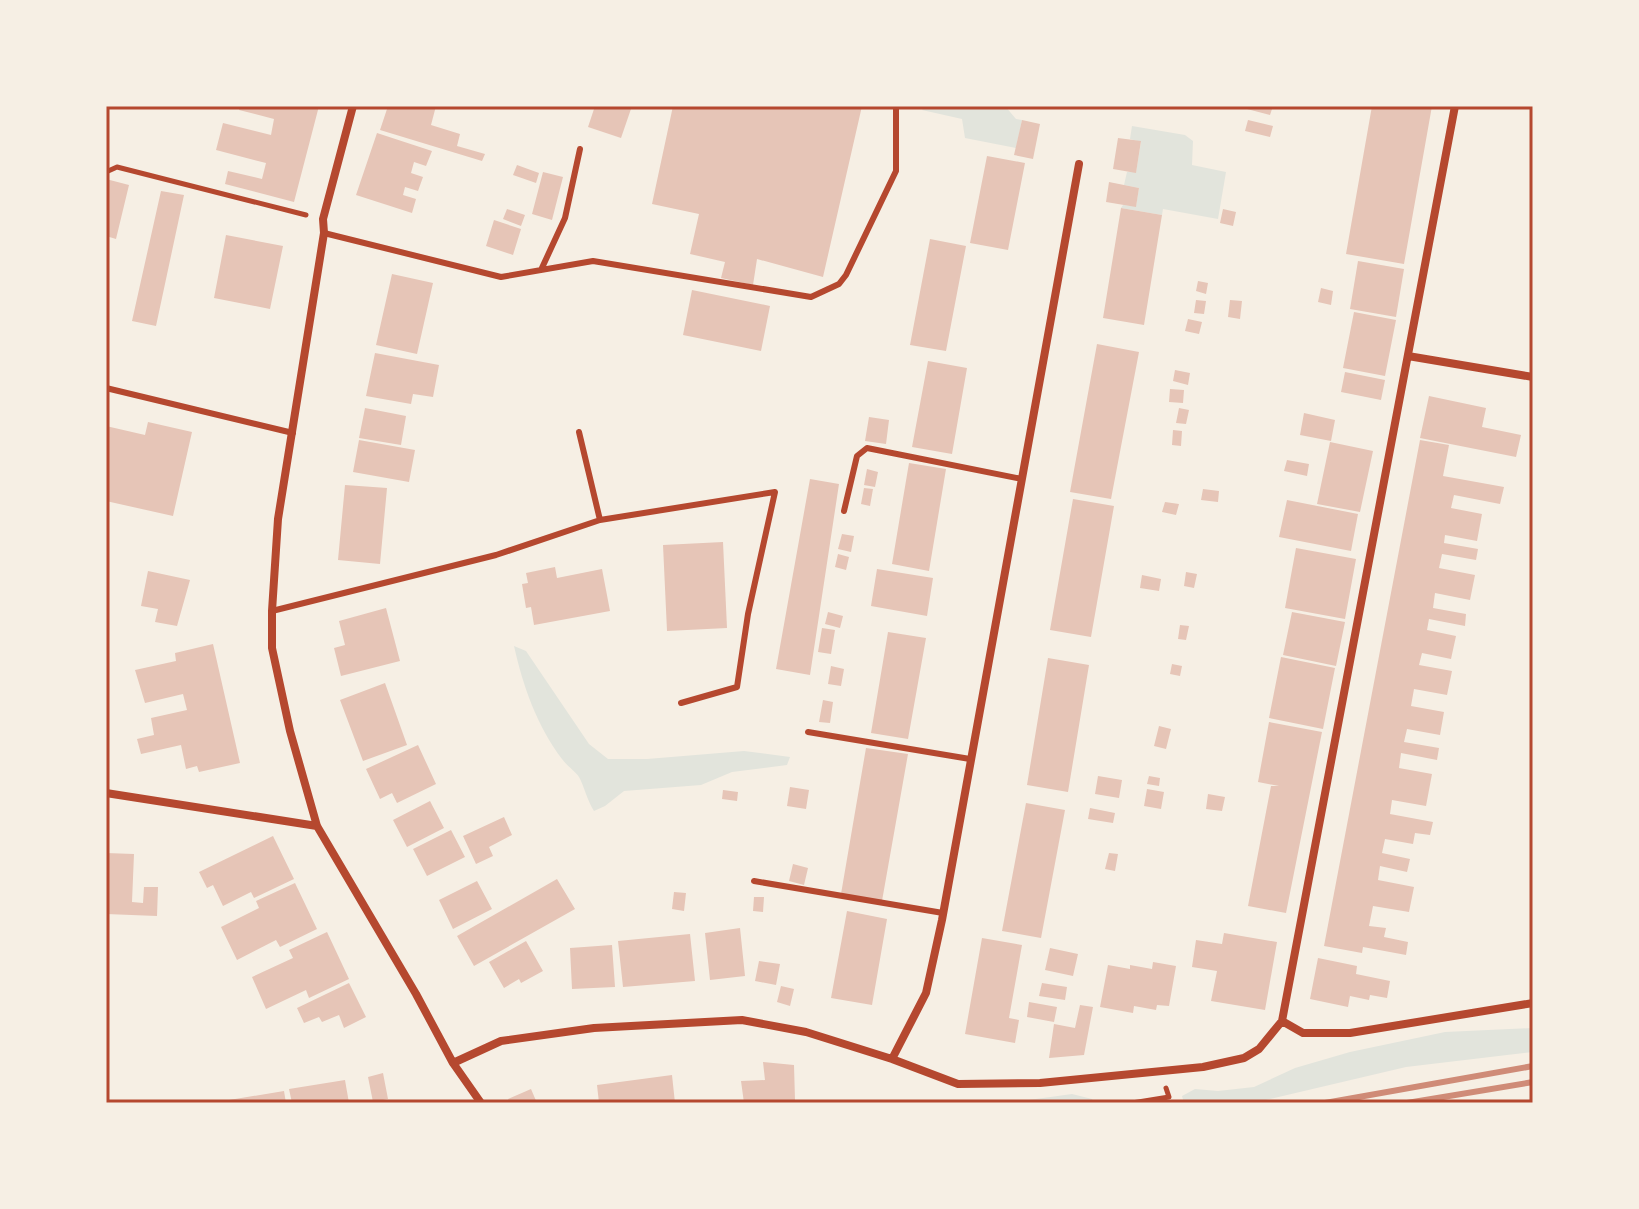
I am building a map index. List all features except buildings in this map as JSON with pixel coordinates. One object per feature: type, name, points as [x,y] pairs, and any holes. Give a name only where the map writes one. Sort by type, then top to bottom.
[{"type":"street","points":[[353,106],[323,219],[324,233],[278,519],[272,648],[290,731],[317,826],[453,1063],[481,1103]]},
{"type":"street","points":[[453,1063],[501,1041],[594,1028],[742,1020],[806,1032],[958,1084],[1040,1083],[1160,1072],[1244,1058],[1259,1049],[1282,1021],[1455,106]]},
{"type":"street","points":[[892,1059],[926,993],[943,913],[1079,164]]},
{"type":"street","points":[[1408,356],[1533,377]]},
{"type":"street","points":[[106,793],[317,826]]},
{"type":"street","points":[[1282,1021],[1303,1033],[1350,1033],[1533,1003]]},
{"type":"lane","points":[[324,233],[501,277],[593,261],[811,297],[839,284],[846,275],[896,171],[896,106]]},
{"type":"lane","points":[[541,270],[565,218],[580,149]]},
{"type":"lane","points":[[106,388],[293,433]]},
{"type":"lane","points":[[579,432],[600,520]]},
{"type":"lane","points":[[844,511],[857,456],[867,448],[1022,479]]},
{"type":"lane","points":[[272,611],[496,555],[600,520],[775,492],[748,614],[737,687],[681,703]]},
{"type":"lane","points":[[808,732],[970,759]]},
{"type":"lane","points":[[754,881],[943,913]]},
{"type":"path","points":[[106,172],[117,167],[323,219]]},
{"type":"path","points":[[1132,1102],[1169,1097]]},
{"type":"shaded area","points":[[926,106],[1005,106],[1016,119],[1022,120],[1016,148],[965,138],[962,119],[922,110]]},
{"type":"shaded area","points":[[1132,126],[1185,135],[1193,141],[1192,165],[1226,172],[1218,219],[1163,209],[1162,215],[1121,208],[1123,205],[1136,206],[1139,188],[1124,185],[1127,172],[1136,172],[1141,142],[1130,139]]},
{"type":"shaded area","points":[[514,646],[526,651],[589,744],[608,759],[744,751],[790,757],[787,765],[732,772],[701,785],[624,791],[594,811],[579,777],[562,759],[538,719]]},
{"type":"shaded area","points":[[1533,1028],[1533,1052],[1406,1067],[1253,1103],[1184,1103],[1182,1096],[1195,1089],[1218,1091],[1254,1087],[1295,1068],[1350,1052],[1445,1032]]},
{"type":"shaded area","points":[[1072,1094],[1092,1099],[1094,1103],[1007,1103]]},
{"type":"railway","points":[[1325,1103],[1533,1066]]},
{"type":"railway","points":[[1407,1103],[1533,1082]]}]
